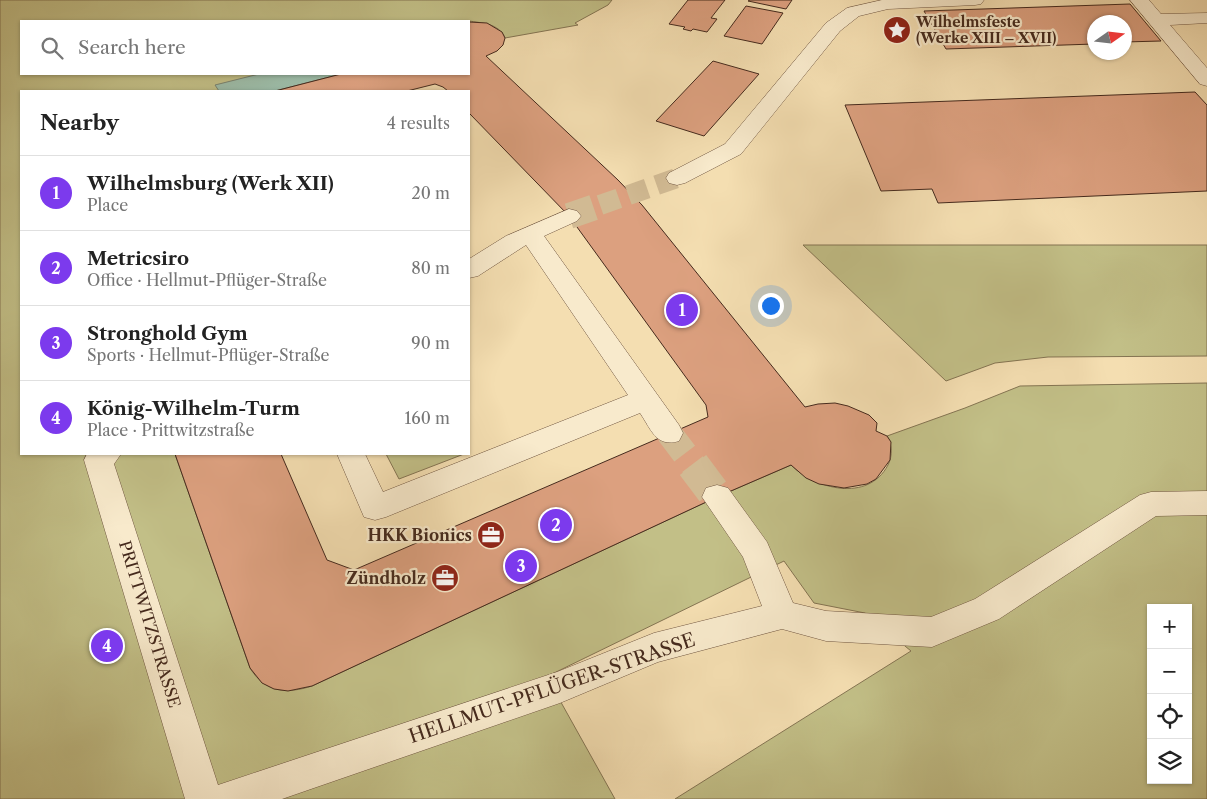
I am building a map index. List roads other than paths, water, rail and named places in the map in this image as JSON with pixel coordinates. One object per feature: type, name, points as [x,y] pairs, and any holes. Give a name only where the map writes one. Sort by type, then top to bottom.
[{"type":"street","points":[[677,178],[733,150],[833,27],[853,12],[887,2],[974,0]]},
{"type":"street","points":[[1139,0],[1158,20],[1207,80]]},
{"type":"street","points":[[1158,20],[1207,18]]},
{"type":"street","points":[[470,269],[514,241],[569,216]]},
{"type":"street","points":[[530,233],[669,433]]},
{"type":"street","points":[[351,455],[376,508],[646,399]]},
{"type":"street","name":"PRITTWITZSTRASSE","points":[[105,455],[98,460],[204,799]]},
{"type":"street","points":[[717,497],[756,551],[782,615]]},
{"type":"street","name":"HELLMUT-PFLÜGER-STRASSE","points":[[228,799],[560,687],[654,648],[782,615],[826,626],[932,632],[987,609],[1151,504],[1207,503]]},
{"type":"tunnel","points":[[600,205],[677,178]]},
{"type":"tunnel","points":[[569,216],[604,204]]},
{"type":"tunnel","points":[[669,433],[694,466]]},
{"type":"tunnel","points":[[693,465],[717,497]]},
{"type":"place","name":"Wilhelmsfeste (Werke XIII – XVII)","points":[[897,30]]},
{"type":"place","name":"Wilhelmsburg (Werk XII)","points":[[682,310]]},
{"type":"place","name":"Metricsiro","points":[[556,525]]},
{"type":"place","name":"HKK Bionics","points":[[491,535]]},
{"type":"place","name":"Stronghold Gym","points":[[521,566]]},
{"type":"place","name":"Zündholz","points":[[445,578]]},
{"type":"place","name":"König-Wilhelm-Turm","points":[[107,646]]}]
